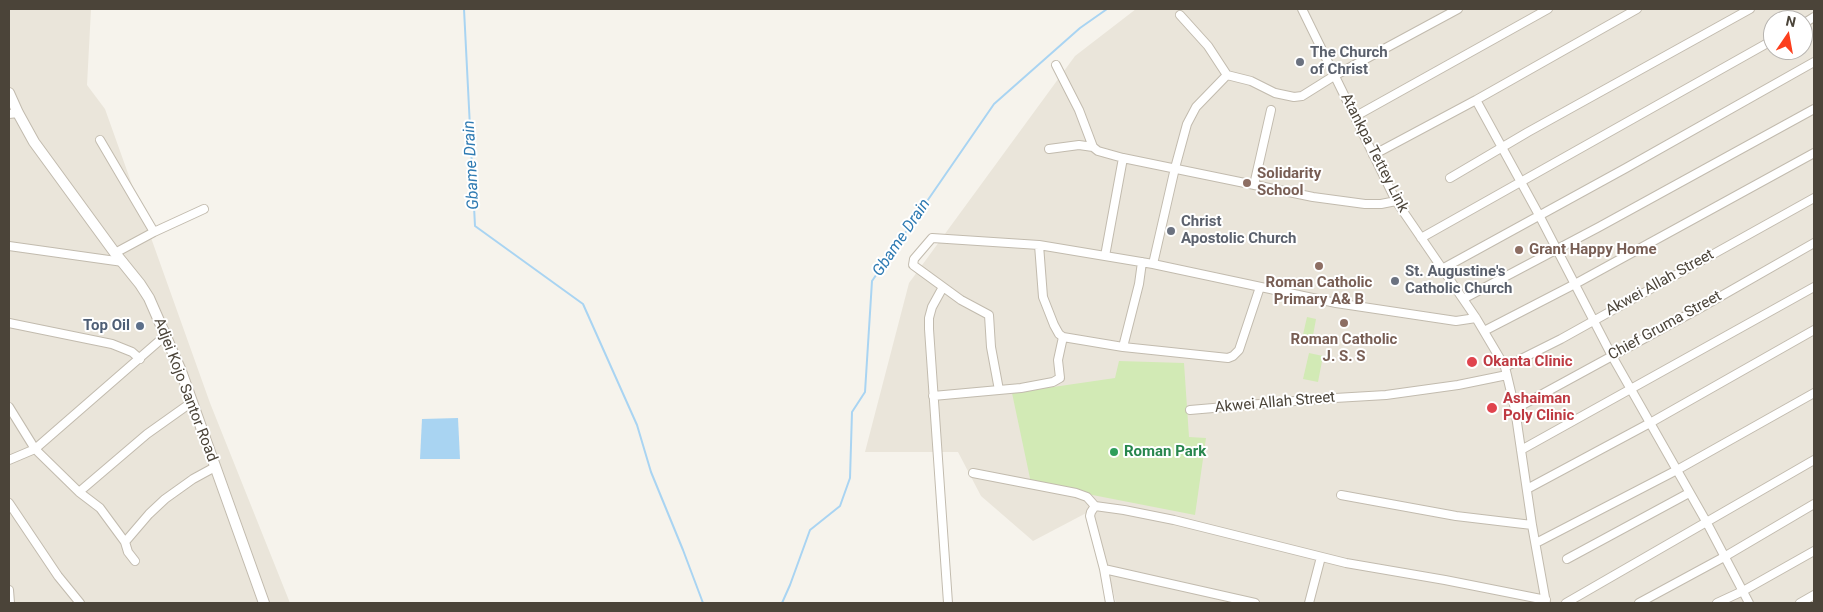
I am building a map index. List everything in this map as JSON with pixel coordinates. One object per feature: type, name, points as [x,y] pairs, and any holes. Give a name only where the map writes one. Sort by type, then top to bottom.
[{"type":"street","name":"Atankpa Tettey Link","points":[[1302,9],[1396,201],[1476,318],[1506,371],[1515,409],[1532,525],[1546,601]]},
{"type":"street","points":[[1180,15],[1208,46],[1227,75],[1251,81],[1275,93],[1294,97],[1302,96],[1334,76],[1458,9]]},
{"type":"street","points":[[1356,116],[1548,9]]},
{"type":"street","points":[[1373,155],[1476,100],[1637,9]]},
{"type":"street","points":[[1450,178],[1750,9]]},
{"type":"street","points":[[1421,238],[1763,46]]},
{"type":"street","points":[[1442,269],[1634,164],[1814,62]]},
{"type":"street","points":[[1056,65],[1078,110],[1093,147],[1098,151],[1123,158],[1312,197],[1365,204],[1381,204],[1396,201]]},
{"type":"street","points":[[1154,264],[1175,168],[1187,126],[1196,107],[1227,75]]},
{"type":"street","name":"Adjei Kojo Santor Road","points":[[9,93],[13,114],[149,298],[192,402],[264,603]]},
{"type":"street","points":[[1476,100],[1575,284],[1592,321],[1677,470],[1749,603]]},
{"type":"street","points":[[1463,299],[1814,109]]},
{"type":"street","points":[[1254,185],[1271,110]]},
{"type":"street","points":[[100,140],[154,232]]},
{"type":"street","points":[[1049,149],[1080,145],[1093,147]]},
{"type":"street","points":[[1484,331],[1575,284],[1814,153]]},
{"type":"street","points":[[1105,256],[1123,158]]},
{"type":"street","name":"Akwei Allah Street","points":[[1190,410],[1386,394],[1458,385],[1506,371],[1814,198]]},
{"type":"street","points":[[115,253],[154,232],[204,209]]},
{"type":"street","points":[[999,390],[991,347],[989,315],[960,300],[913,265],[914,259],[932,238],[1039,246],[1154,264],[1345,305],[1456,321],[1476,318]]},
{"type":"street","name":"Chief Gruma Street","points":[[1515,409],[1814,243]]},
{"type":"street","points":[[9,246],[123,262]]},
{"type":"street","points":[[1039,246],[1043,297],[1059,334],[1063,336],[1123,347],[1221,358],[1233,356],[1238,350],[1260,287]]},
{"type":"street","points":[[1123,347],[1137,292],[1142,262]]},
{"type":"street","points":[[943,287],[929,318],[948,603]]},
{"type":"street","points":[[1521,450],[1814,287]]},
{"type":"street","points":[[9,323],[112,344],[132,352],[140,359]]},
{"type":"street","points":[[1527,489],[1650,423],[1814,330]]},
{"type":"street","points":[[9,460],[35,449],[166,336]]},
{"type":"street","points":[[933,396],[999,390],[1053,382],[1060,378],[1058,360],[1063,336]]},
{"type":"street","points":[[1536,543],[1677,470],[1814,393]]},
{"type":"street","points":[[79,492],[147,434],[192,402]]},
{"type":"street","points":[[9,407],[35,449],[79,492],[100,508],[125,542],[128,552],[135,562]]},
{"type":"street","points":[[1566,603],[1814,460]]},
{"type":"street","points":[[125,542],[149,514],[166,499],[193,479],[215,467]]},
{"type":"street","points":[[973,473],[1076,493],[1087,496],[1095,506],[1174,520],[1321,557],[1546,601]]},
{"type":"street","points":[[1567,559],[1689,493]]},
{"type":"street","points":[[1341,495],[1456,516],[1532,525]]},
{"type":"street","points":[[9,502],[58,576],[80,603]]},
{"type":"street","points":[[1639,603],[1724,557],[1814,504]]},
{"type":"street","points":[[1095,506],[1090,516],[1104,569],[1110,603]]},
{"type":"street","points":[[1717,603],[1743,591],[1814,551]]},
{"type":"street","points":[[1309,603],[1321,557]]},
{"type":"street","points":[[1104,569],[1255,603]]},
{"type":"street","points":[[9,590],[10,603]]},
{"type":"street","points":[[1800,603],[1814,595]]},
{"type":"shaded area","points":[[9,9],[91,9],[87,85],[105,109],[210,403],[290,603],[9,603]]},
{"type":"shaded area","points":[[1136,9],[1814,9],[1814,603],[1116,603],[1092,510],[1033,541],[981,496],[958,452],[865,452],[909,283],[1075,56]]},
{"type":"green space","points":[[1307,317],[1316,319],[1312,341],[1302,339]]},
{"type":"green space","points":[[1309,353],[1323,356],[1318,382],[1303,379]]},
{"type":"green space","name":"Roman Park","points":[[1119,361],[1184,363],[1189,437],[1206,438],[1195,515],[1031,483],[1012,393],[1115,378]]},
{"type":"water","points":[[458,418],[460,459],[420,459],[422,419]]},
{"type":"waterway","name":"Gbame Drain","points":[[464,9],[475,226],[583,304],[637,425],[651,472],[703,603]]},
{"type":"waterway","name":"Gbame Drain","points":[[782,603],[810,530],[840,506],[850,478],[852,412],[865,392],[872,281],[994,104],[1080,28],[1107,9]]},
{"type":"place","name":"The Church of Christ","points":[[1300,62]]},
{"type":"place","name":"Solidarity School","points":[[1247,183]]},
{"type":"place","name":"Christ Apostolic Church","points":[[1171,231]]},
{"type":"place","name":"Grant Happy Home","points":[[1519,250]]},
{"type":"place","name":"Roman Catholic Primary A& B","points":[[1319,266]]},
{"type":"place","name":"St. Augustine's Catholic Church","points":[[1395,281]]},
{"type":"place","name":"Roman Catholic J. S. S","points":[[1344,323]]},
{"type":"place","name":"Top Oil","points":[[140,326]]},
{"type":"place","name":"Okanta Clinic","points":[[1472,362]]},
{"type":"place","name":"Ashaiman Poly Clinic","points":[[1492,408]]},
{"type":"place","name":"Roman Park","points":[[1114,452]]}]
